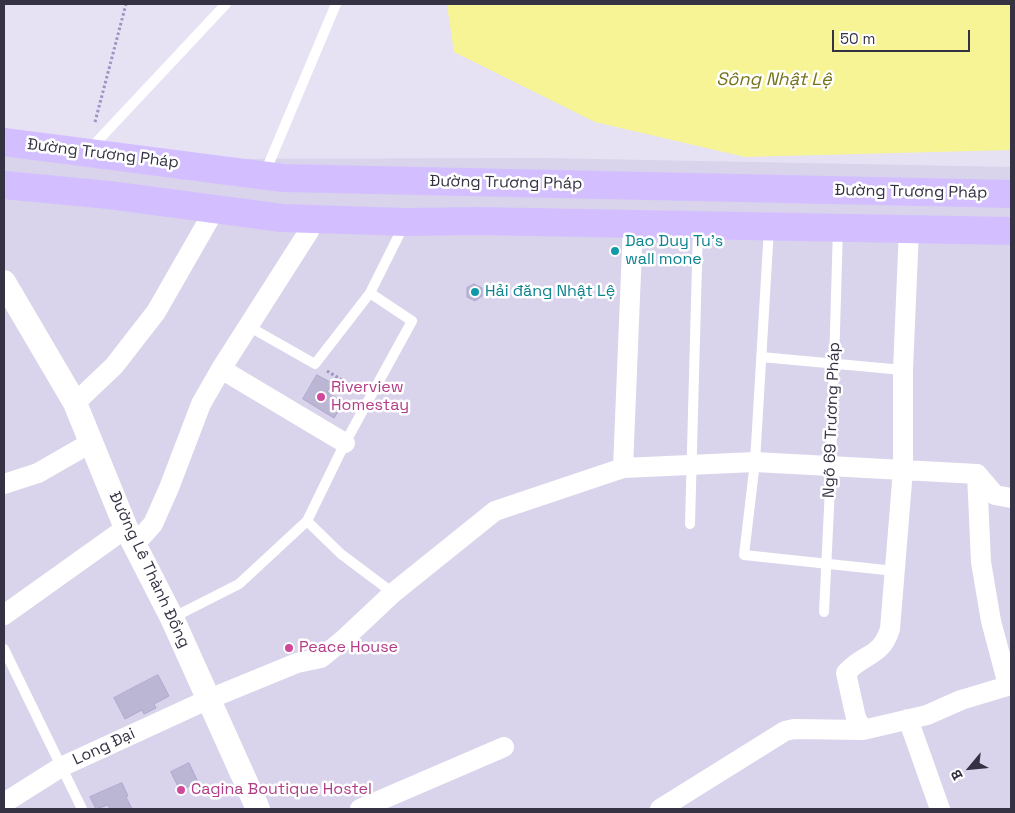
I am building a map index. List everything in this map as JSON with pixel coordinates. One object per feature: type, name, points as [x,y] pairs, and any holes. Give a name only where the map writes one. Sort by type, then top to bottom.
[{"type":"main road","name":"Đường Trương Pháp","points":[[4,142],[264,176],[303,179],[1011,194]]},
{"type":"main road","points":[[4,185],[109,195],[282,218],[406,222],[477,221],[1011,231]]},
{"type":"street","points":[[75,402],[114,366],[156,312],[215,209]]},
{"type":"street","points":[[4,616],[152,524],[169,488],[201,404],[221,369],[309,231],[309,218]]},
{"type":"street","points":[[623,468],[633,224]]},
{"type":"street","points":[[863,730],[856,718],[846,673],[854,664],[874,653],[886,643],[890,629],[903,470],[909,229]]},
{"type":"street","name":"Đường Lê Thành Đồng","points":[[4,282],[75,402],[130,536],[172,618],[258,809]]},
{"type":"street","points":[[221,369],[345,443]]},
{"type":"street","points":[[4,484],[38,473],[92,442]]},
{"type":"street","name":"Long Đại","points":[[4,803],[61,767],[296,663],[320,658],[495,511],[623,468],[754,462],[977,474]]},
{"type":"street","points":[[977,474],[995,495],[1011,498]]},
{"type":"street","points":[[660,809],[785,731],[794,729],[863,730],[927,715],[961,700],[1010,685],[991,621],[981,562],[977,474]]},
{"type":"street","points":[[908,720],[940,809]]},
{"type":"street","points":[[360,809],[470,760],[504,747]]},
{"type":"lane","points":[[87,152],[226,4]]},
{"type":"lane","points":[[264,176],[336,4]]},
{"type":"lane","points":[[248,326],[315,364],[370,293],[406,222]]},
{"type":"lane","points":[[690,524],[698,225]]},
{"type":"lane","points":[[769,227],[754,462],[744,555],[895,571]]},
{"type":"lane","name":"Ngõ 69 Trương Pháp","points":[[824,612],[831,467],[838,228]]},
{"type":"lane","points":[[172,618],[239,584],[307,521],[345,443],[412,321],[370,293]]},
{"type":"lane","points":[[761,357],[904,370]]},
{"type":"lane","points":[[307,521],[342,554],[394,594]]},
{"type":"lane","points":[[4,649],[82,809]]},
{"type":"path","points":[[87,152],[126,4]]},
{"type":"path","points":[[315,364],[342,380],[339,387]]},
{"type":"shaded area","points":[[4,130],[219,159],[542,158],[1011,167],[1011,809],[4,809]]},
{"type":"water","name":"Sông Nhật Lệ","points":[[445,4],[1011,4],[1011,150],[745,157],[595,122],[454,52],[447,5]]},
{"type":"building","name":"Hải đăng Nhật Lệ","points":[[474,284],[482,288],[482,296],[475,301],[467,297],[467,288]]},
{"type":"building","points":[[317,375],[332,383],[327,392],[344,402],[334,418],[303,399]]},
{"type":"building","points":[[158,675],[169,696],[154,704],[156,708],[144,714],[142,710],[125,719],[114,698]]},
{"type":"building","points":[[189,763],[198,782],[180,791],[171,772]]},
{"type":"building","points":[[122,783],[132,809],[110,809],[108,805],[96,809],[90,797]]},
{"type":"place","name":"Dao Duy Tu's wall mone","points":[[615,251]]},
{"type":"place","name":"Hải đăng Nhật Lệ","points":[[475,292]]},
{"type":"place","name":"Riverview Homestay","points":[[321,397]]},
{"type":"place","name":"Peace House","points":[[289,648]]},
{"type":"place","name":"Cagina Boutique Hostel","points":[[181,790]]}]
